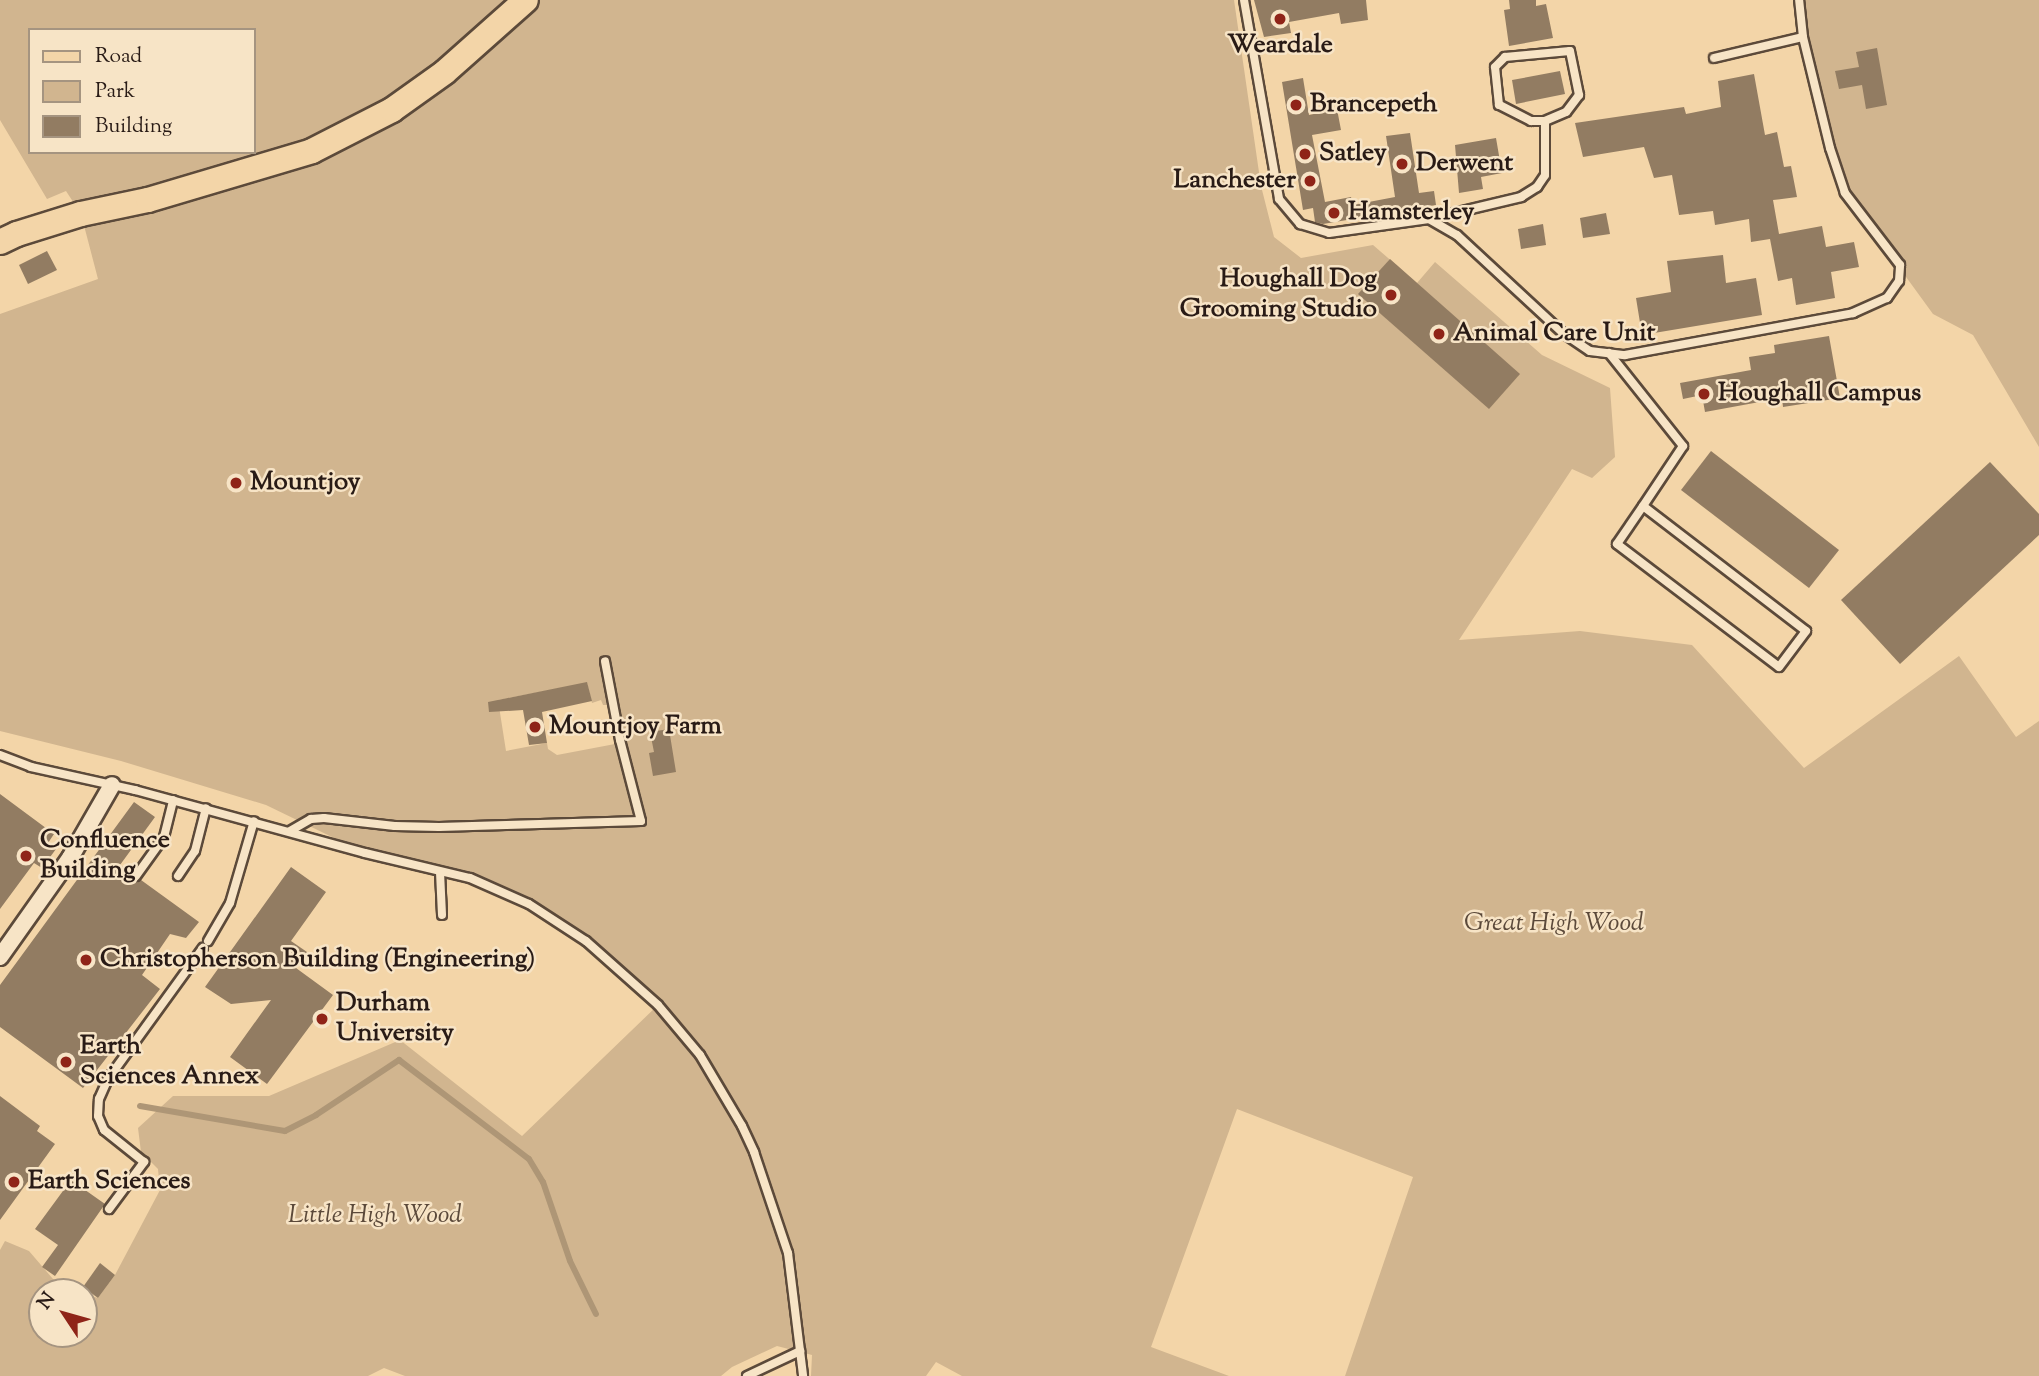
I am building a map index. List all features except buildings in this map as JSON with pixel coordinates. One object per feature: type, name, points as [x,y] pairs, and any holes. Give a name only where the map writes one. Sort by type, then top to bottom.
[{"type":"main road","points":[[6,237],[81,214],[148,200],[312,151],[392,110],[445,72],[526,0]]},
{"type":"street","points":[[0,957],[70,858],[112,785]]},
{"type":"lane","points":[[1244,0],[1279,199],[1300,224],[1329,233],[1429,219],[1521,197],[1537,187],[1545,175],[1545,121]]},
{"type":"lane","points":[[1429,219],[1457,235],[1563,333],[1590,351],[1625,355],[1853,313],[1887,298],[1899,281],[1900,265],[1845,192],[1830,148],[1803,37],[1799,0]]},
{"type":"lane","points":[[1714,58],[1803,37]]},
{"type":"lane","points":[[1570,51],[1578,95],[1566,112],[1545,121],[1531,121],[1509,113],[1500,104],[1496,67],[1505,57],[1570,51]]},
{"type":"lane","points":[[1609,353],[1683,446],[1617,544],[1779,667],[1806,631],[1643,506]]},
{"type":"lane","points":[[290,831],[311,819],[324,818],[395,826],[439,827],[640,821],[620,740],[605,661]]},
{"type":"lane","points":[[0,755],[31,767],[206,808],[470,878],[529,904],[586,941],[658,1005],[700,1055],[754,1152],[788,1253],[803,1376]]},
{"type":"lane","points":[[135,876],[163,837],[173,800]]},
{"type":"lane","points":[[178,876],[195,851],[206,808]]},
{"type":"lane","points":[[109,1209],[144,1162],[104,1130],[98,1116],[99,1099],[108,1079],[205,945],[230,903],[254,821]]},
{"type":"lane","points":[[440,872],[442,915]]},
{"type":"lane","points":[[747,1376],[800,1351]]},
{"type":"green space","points":[[0,0],[1234,0],[1261,186],[1274,237],[1301,258],[1373,245],[1417,283],[1435,262],[1542,355],[1610,388],[1615,457],[1592,478],[1572,469],[1459,640],[1580,631],[1692,645],[1804,768],[1959,656],[2016,737],[2039,721],[2039,1376],[1345,1376],[1413,1177],[1237,1109],[1151,1347],[1229,1376],[962,1376],[936,1362],[926,1376],[811,1376],[812,1355],[777,1346],[732,1367],[721,1376],[405,1376],[384,1368],[368,1376],[0,1376],[0,1250],[5,1241],[29,1251],[52,1278],[28,1278],[28,1348],[98,1348],[98,1298],[115,1275],[160,1190],[158,1169],[141,1152],[138,1128],[173,1096],[269,1096],[400,1040],[522,1136],[658,1005],[552,918],[470,878],[365,853],[266,805],[121,761],[0,731],[0,314],[98,279],[81,214],[66,191],[47,199],[0,120]],"holes":[[[587,683],[592,703],[601,700],[603,705],[608,705],[615,744],[557,755],[548,749],[547,743],[506,751],[498,700]]]},
{"type":"green space","points":[[1799,0],[2039,0],[2039,447],[1973,335],[1933,314],[1845,193],[1830,148]]},
{"type":"waterway","points":[[140,1106],[285,1131],[316,1115],[399,1060],[529,1159],[543,1182],[570,1261],[596,1314]]},
{"type":"place","name":"Weardale","points":[[1280,19]]},
{"type":"place","name":"Brancepeth","points":[[1296,105]]},
{"type":"place","name":"Satley","points":[[1305,154]]},
{"type":"place","name":"Derwent","points":[[1402,164]]},
{"type":"place","name":"Lanchester","points":[[1310,181]]},
{"type":"place","name":"Hamsterley","points":[[1334,213]]},
{"type":"place","name":"Houghall Dog Grooming Studio","points":[[1391,295]]},
{"type":"place","name":"Animal Care Unit","points":[[1439,334]]},
{"type":"place","name":"Houghall Campus","points":[[1704,394]]},
{"type":"place","name":"Mountjoy","points":[[236,483]]},
{"type":"place","name":"Mountjoy Farm","points":[[535,727]]},
{"type":"place","name":"Confluence Building","points":[[26,856]]},
{"type":"place","name":"Christopherson Building (Engineering)","points":[[86,960]]},
{"type":"place","name":"Durham University","points":[[322,1019]]},
{"type":"place","name":"Earth Sciences Annex","points":[[66,1062]]},
{"type":"place","name":"Earth Sciences","points":[[14,1182]]},
{"type":"park label","name":"Great High Wood","points":[[1554,924]]},
{"type":"park label","name":"Little High Wood","points":[[375,1216]]}]
